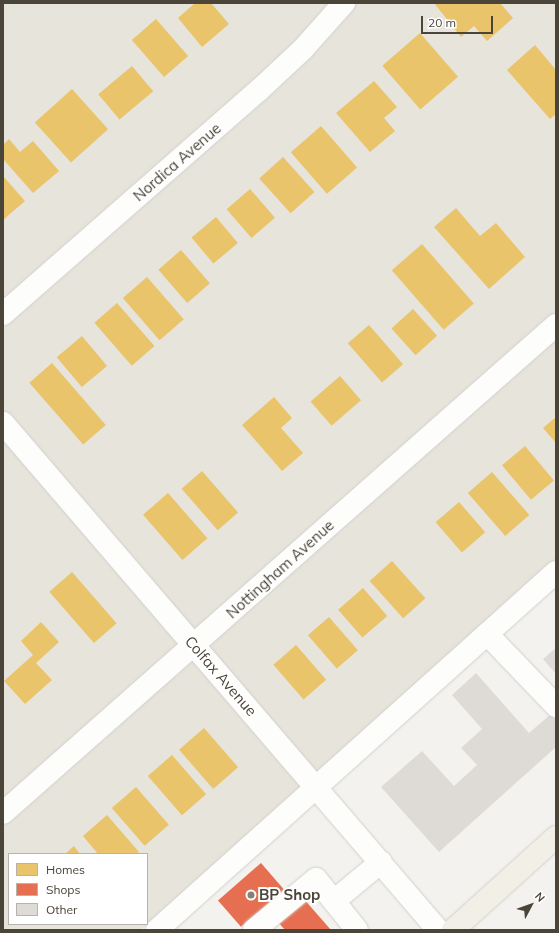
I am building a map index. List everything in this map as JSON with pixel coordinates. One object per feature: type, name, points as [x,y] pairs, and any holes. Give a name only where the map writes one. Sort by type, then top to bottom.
[{"type":"main road","points":[[460,928],[556,837]]},
{"type":"street","name":"Nordica Avenue","points":[[3,314],[258,91],[303,49],[344,3]]},
{"type":"street","name":"Nottingham Avenue","points":[[3,813],[556,325]]},
{"type":"street","name":"Colfax Avenue","points":[[3,423],[438,930]]},
{"type":"street","points":[[157,930],[556,572]]},
{"type":"street","points":[[487,634],[556,706]]},
{"type":"street","points":[[334,901],[380,862]]},
{"type":"street","points":[[254,930],[316,879],[357,930]]},
{"type":"shaded area","points":[[3,3],[556,3],[556,565],[148,924],[148,853],[8,853],[8,925],[147,925],[141,930],[3,930]]},
{"type":"building: Homes","points":[[195,3],[211,3],[229,24],[202,47],[178,18]]},
{"type":"building: Homes","points":[[434,3],[500,3],[513,18],[487,41],[474,26],[461,37]]},
{"type":"building: Homes","points":[[156,19],[188,56],[164,77],[132,40]]},
{"type":"building: Homes","points":[[420,33],[458,77],[420,110],[382,66]]},
{"type":"building: Homes","points":[[535,45],[556,70],[556,114],[550,119],[507,70]]},
{"type":"building: Homes","points":[[132,66],[153,91],[120,120],[98,94]]},
{"type":"building: Homes","points":[[374,81],[397,107],[384,118],[395,131],[370,152],[336,113]]},
{"type":"building: Homes","points":[[72,89],[108,129],[71,163],[35,122]]},
{"type":"building: Homes","points":[[321,126],[357,168],[327,194],[291,152]]},
{"type":"building: Homes","points":[[9,139],[20,152],[33,141],[59,171],[33,193],[3,159],[3,145]]},
{"type":"building: Homes","points":[[283,157],[314,192],[291,213],[259,178]]},
{"type":"building: Homes","points":[[3,176],[25,201],[3,220]]},
{"type":"building: Homes","points":[[250,189],[275,218],[252,238],[227,209]]},
{"type":"building: Homes","points":[[456,208],[480,236],[496,223],[525,257],[489,289],[434,227]]},
{"type":"building: Homes","points":[[216,217],[238,243],[213,264],[191,238]]},
{"type":"building: Homes","points":[[422,244],[474,304],[444,330],[392,270]]},
{"type":"building: Homes","points":[[181,250],[210,283],[187,303],[158,270]]},
{"type":"building: Homes","points":[[147,277],[184,319],[160,340],[123,298]]},
{"type":"building: Homes","points":[[117,303],[154,346],[132,366],[94,323]]},
{"type":"building: Homes","points":[[413,309],[437,336],[416,355],[391,328]]},
{"type":"building: Homes","points":[[369,325],[403,364],[382,383],[348,343]]},
{"type":"building: Homes","points":[[82,336],[107,366],[82,387],[57,357]]},
{"type":"building: Homes","points":[[52,363],[106,425],[83,445],[29,383]]},
{"type":"building: Homes","points":[[340,376],[361,400],[332,426],[311,402]]},
{"type":"building: Homes","points":[[274,397],[292,418],[281,428],[303,453],[282,471],[242,425]]},
{"type":"building: Homes","points":[[556,417],[556,443],[543,428]]},
{"type":"building: Homes","points":[[525,446],[554,480],[531,500],[502,465]]},
{"type":"building: Homes","points":[[202,471],[238,513],[218,530],[182,489]]},
{"type":"building: Homes","points":[[492,472],[529,515],[505,536],[468,493]]},
{"type":"building: Homes","points":[[168,493],[207,538],[182,560],[143,515]]},
{"type":"building: Homes","points":[[459,502],[485,532],[462,553],[436,522]]},
{"type":"building: Homes","points":[[392,561],[425,598],[403,618],[370,581]]},
{"type":"building: Homes","points":[[72,572],[117,623],[94,643],[49,592]]},
{"type":"building: Homes","points":[[363,588],[387,616],[362,638],[338,610]]},
{"type":"building: Homes","points":[[329,617],[358,650],[337,669],[308,635]]},
{"type":"building: Homes","points":[[41,622],[59,642],[36,663],[52,680],[25,704],[4,681],[33,655],[21,641]]},
{"type":"building: Homes","points":[[296,645],[326,680],[304,699],[273,665]]},
{"type":"building: Homes","points":[[204,728],[238,767],[213,789],[179,750]]},
{"type":"building: Homes","points":[[172,755],[206,794],[182,815],[148,776]]},
{"type":"building: Homes","points":[[136,787],[169,825],[145,846],[112,808]]},
{"type":"building: Homes","points":[[107,815],[139,852],[97,853],[83,836]]},
{"type":"building: Homes","points":[[74,846],[79,853],[66,853]]},
{"type":"building: Shops","name":"BP Shop","points":[[261,863],[284,889],[241,927],[218,900]]},
{"type":"building: Shops","points":[[303,898],[331,930],[285,930],[277,921]]},
{"type":"building: Other","points":[[556,648],[556,674],[543,659]]},
{"type":"building: Other","points":[[476,673],[529,733],[551,714],[556,719],[556,747],[439,852],[381,787],[422,751],[454,786],[477,765],[461,748],[482,729],[452,695]]},
{"type":"place","name":"BP Shop","points":[[251,895]]}]
